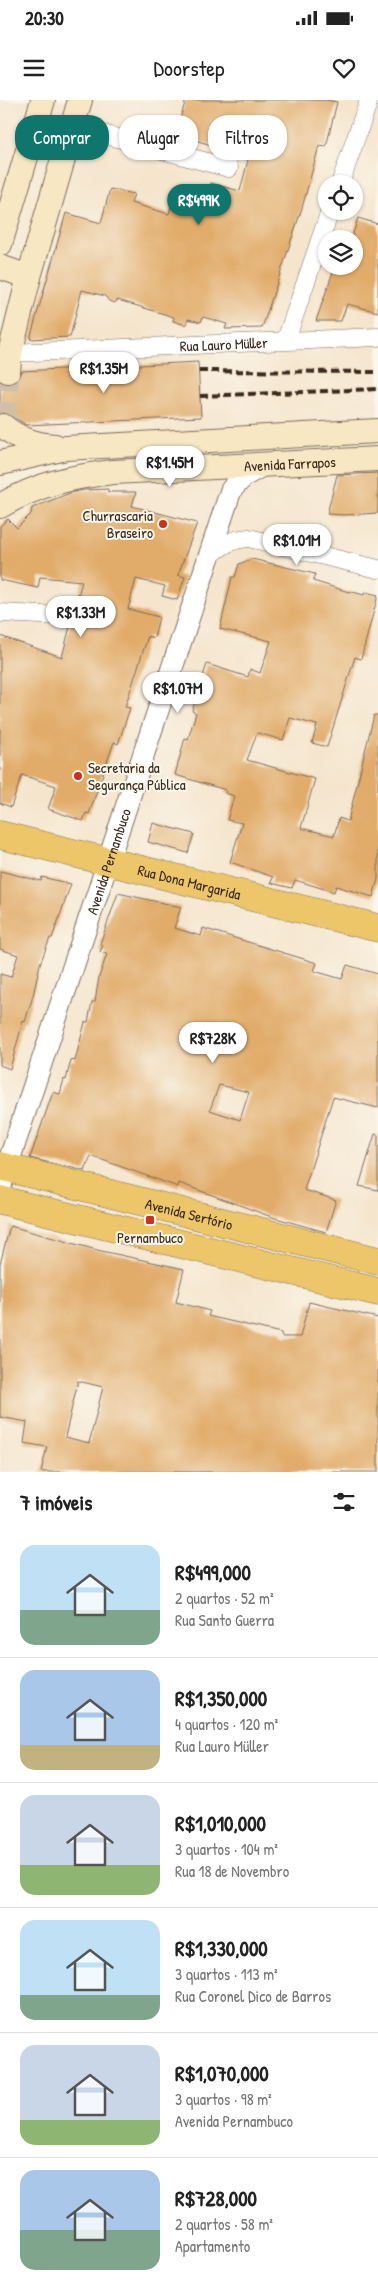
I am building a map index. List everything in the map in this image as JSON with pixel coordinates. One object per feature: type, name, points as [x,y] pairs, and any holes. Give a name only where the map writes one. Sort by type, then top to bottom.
[{"type":"main road","points":[[0,244],[44,100]]},
{"type":"main road","points":[[76,115],[80,100]]},
{"type":"main road","points":[[9,362],[29,277],[63,160]]},
{"type":"main road","points":[[0,267],[29,277]]},
{"type":"main road","points":[[0,468],[2,426],[17,437],[33,443],[66,448]]},
{"type":"main road","name":"Avenida Farrapos","points":[[0,463],[66,448],[378,431]]},
{"type":"main road","name":"Avenida Farrapos","points":[[0,506],[48,483],[73,477],[113,472],[378,459]]},
{"type":"main road","name":"Rua Dona Margarida","points":[[0,835],[378,928]]},
{"type":"main road","name":"Avenida Sertório","points":[[2,1174],[378,1261]]},
{"type":"main road","points":[[0,1200],[378,1292]]},
{"type":"street","points":[[343,175],[369,100]]},
{"type":"street","points":[[109,136],[229,168]]},
{"type":"street","points":[[286,340],[327,220]]},
{"type":"street","name":"Rua Lauro Müller","points":[[9,362],[286,340],[378,337]]},
{"type":"street","name":"Avenida Pernambuco","points":[[2,1174],[109,862],[232,490],[244,476],[264,465]]},
{"type":"street","points":[[212,554],[224,544],[236,538],[249,538],[378,569]]},
{"type":"street","points":[[0,613],[62,616]]},
{"type":"building","points":[[186,100],[326,100],[337,102],[326,147],[319,146],[302,208],[262,328],[225,329],[227,324],[203,317],[201,322],[188,319],[186,325],[173,321],[174,317],[118,300],[114,303],[105,296],[82,290],[70,337],[30,339],[66,213],[101,223],[110,189],[134,194],[131,203],[169,214],[172,204],[201,214],[211,183],[240,191],[248,160],[287,160],[287,115],[208,115],[208,144],[198,141],[198,115],[181,115]]},
{"type":"building","points":[[357,220],[363,220],[378,224],[378,312],[347,304],[341,321],[316,321],[332,275],[363,275],[363,230],[354,230]]},
{"type":"building","points":[[198,362],[201,417],[26,425],[11,415],[0,413],[0,382],[7,385],[14,383],[19,379],[22,371]]},
{"type":"building","points":[[378,473],[378,513],[327,514],[337,475]]},
{"type":"building","points":[[108,489],[108,492],[136,492],[132,506],[197,523],[178,575],[185,577],[177,600],[162,596],[165,586],[136,579],[128,609],[159,617],[154,638],[148,636],[125,707],[130,708],[118,744],[114,742],[89,814],[86,813],[83,821],[48,809],[56,786],[22,775],[11,807],[0,803],[0,636],[62,657],[82,581],[40,577],[38,588],[0,580],[0,526],[8,519],[17,528],[31,514],[32,508],[70,493],[84,490]]},
{"type":"building","points":[[252,559],[315,574],[313,581],[349,592],[364,595],[365,592],[378,595],[361,659],[355,657],[327,747],[312,743],[317,725],[290,718],[283,740],[257,733],[247,760],[315,779],[301,828],[334,836],[339,818],[348,821],[374,715],[378,715],[378,879],[373,897],[336,886],[334,892],[295,880],[292,888],[271,883],[273,877],[230,862],[242,823],[227,820],[234,796],[225,793],[226,790],[175,775],[185,738],[188,739],[196,713],[192,711],[207,664],[248,677],[250,669],[260,673],[271,641],[220,629],[232,577],[235,577],[239,564]]},
{"type":"building","points":[[153,823],[194,834],[188,853],[148,842]]},
{"type":"building","points":[[0,871],[41,881],[42,877],[71,884],[52,938],[50,938],[40,964],[33,996],[25,1022],[23,1021],[10,1069],[0,1065],[0,974],[11,977],[18,955],[0,949]]},
{"type":"building","points":[[118,893],[181,907],[174,928],[201,936],[203,928],[317,963],[314,971],[342,979],[347,965],[378,974],[378,1108],[333,1097],[304,1190],[336,1200],[326,1232],[272,1217],[179,1183],[178,1187],[91,1156],[85,1171],[30,1158],[53,1092],[60,1094],[71,1060],[75,1061],[85,1022],[88,1022],[92,1002],[95,1002],[99,977],[107,954],[100,952],[103,945],[100,944]],"holes":[[[219,1085],[249,1092],[240,1120],[210,1110]]]},
{"type":"building","points":[[375,1134],[378,1135],[378,1190],[359,1186]]},
{"type":"building","points":[[10,1226],[97,1250],[184,1269],[176,1302],[210,1311],[208,1316],[281,1333],[282,1337],[300,1337],[309,1302],[378,1318],[378,1472],[41,1472],[47,1447],[24,1443],[27,1422],[0,1417],[0,1264]],"holes":[[[78,1381],[103,1387],[89,1443],[65,1437]]]},
{"type":"tunnel","points":[[3,426],[8,371]]},
{"type":"railway","points":[[199,371],[378,372]]},
{"type":"railway","points":[[200,396],[378,389]]},
{"type":"place","name":"Churrascaria Braseiro","points":[[163,524]]},
{"type":"place","name":"Secretaria da Segurança Pública","points":[[78,776]]},
{"type":"place","name":"Pernambuco","points":[[150,1220]]}]
